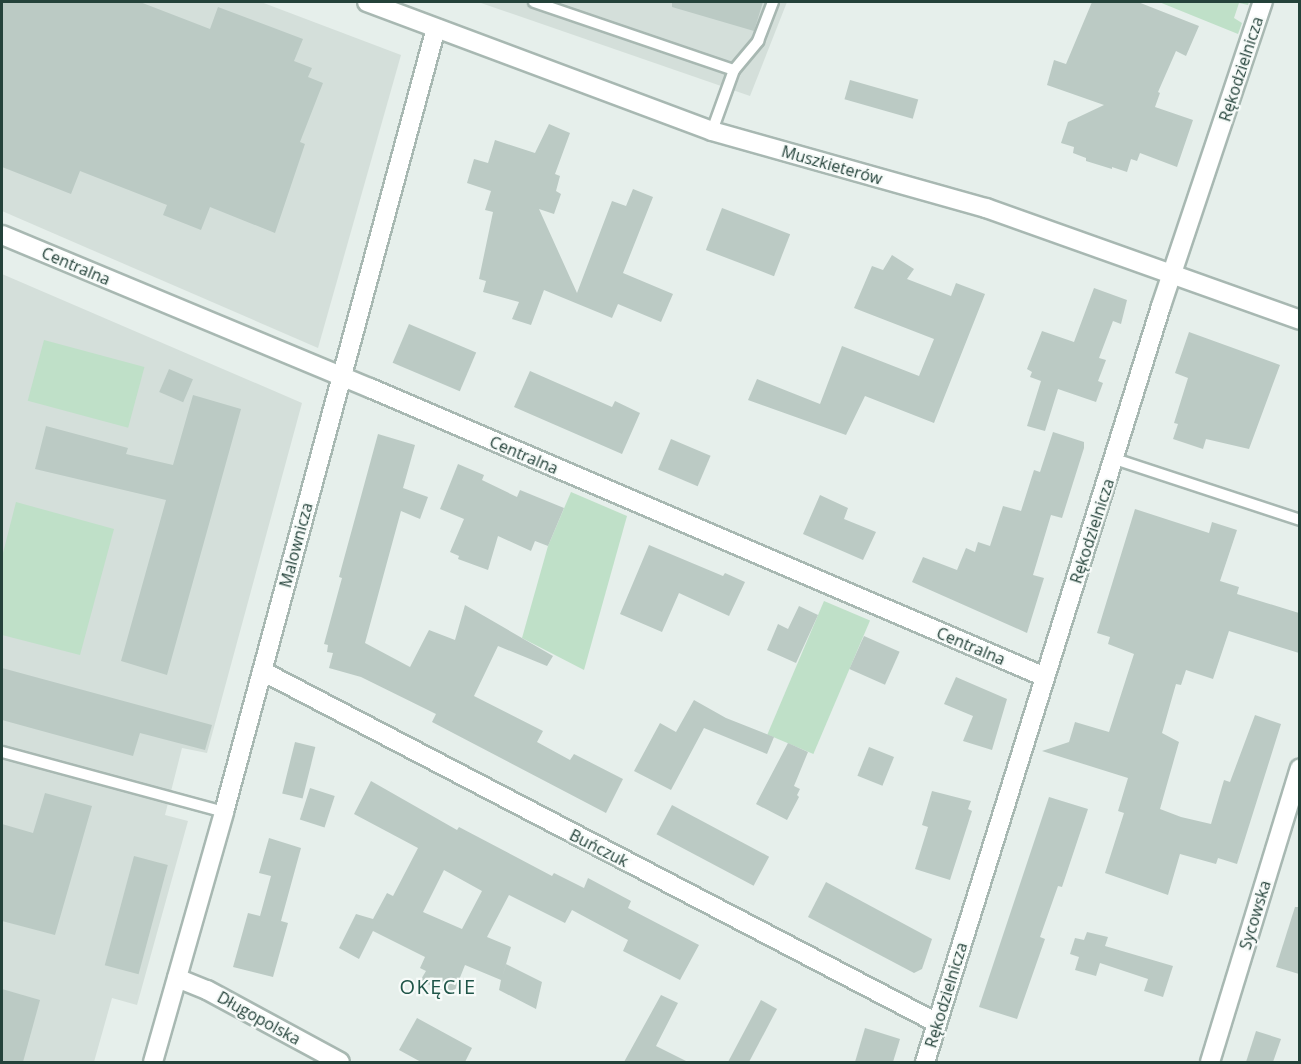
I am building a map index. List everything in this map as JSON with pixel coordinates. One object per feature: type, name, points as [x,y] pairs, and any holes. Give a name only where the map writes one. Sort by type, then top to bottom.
[{"type":"street","name":"Muszkieterów","points":[[367,2],[712,131],[986,208],[1299,320]]},
{"type":"street","name":"Rękodzielnicza","points":[[925,1062],[1172,273],[1263,2]]},
{"type":"street","name":"Malownicza","points":[[153,1062],[224,812],[436,27]]},
{"type":"street","name":"Centralna","points":[[2,235],[1045,677]]},
{"type":"street","name":"Buńczuk","points":[[262,671],[937,1023]]},
{"type":"street","name":"Sycowska","points":[[1210,1062],[1299,768]]},
{"type":"street","name":"Długopolska","points":[[177,978],[207,990],[340,1062]]},
{"type":"lane","points":[[534,2],[554,5],[734,70]]},
{"type":"lane","points":[[712,131],[734,70],[758,42],[773,2]]},
{"type":"lane","points":[[1115,459],[1299,520]]},
{"type":"lane","points":[[2,752],[224,812]]},
{"type":"shaded area","points":[[2,2],[261,2],[401,55],[318,348],[2,211]]},
{"type":"shaded area","points":[[478,2],[787,2],[750,96]]},
{"type":"shaded area","points":[[2,274],[302,403],[207,753],[182,748],[165,815],[188,821],[137,1005],[112,998],[94,1062],[2,1062]]},
{"type":"green space","points":[[1159,2],[1249,2],[1248,5],[1239,3],[1234,18],[1242,23],[1238,34]]},
{"type":"green space","points":[[44,340],[144,367],[128,428],[28,401]]},
{"type":"green space","points":[[571,492],[627,516],[584,670],[522,638],[548,546]]},
{"type":"green space","points":[[16,502],[114,529],[80,655],[2,635],[2,557]]},
{"type":"green space","points":[[824,601],[870,621],[813,754],[767,734]]},
{"type":"building","points":[[2,2],[140,2],[210,29],[218,7],[303,39],[294,61],[312,68],[308,77],[323,83],[300,142],[305,144],[275,233],[210,207],[201,230],[163,215],[167,205],[80,171],[71,194],[2,167]]},
{"type":"building","points":[[672,2],[763,2],[754,31],[672,7]]},
{"type":"building","points":[[1092,2],[1138,2],[1199,26],[1186,56],[1176,51],[1158,92],[1160,93],[1155,107],[1193,120],[1177,167],[1140,153],[1137,161],[1131,159],[1127,172],[1112,167],[1112,169],[1086,161],[1086,158],[1073,153],[1074,147],[1061,143],[1068,122],[1104,105],[1047,85],[1054,60],[1066,64]]},
{"type":"building","points":[[850,80],[918,100],[913,119],[844,99]]},
{"type":"building","points":[[549,124],[570,133],[555,174],[560,176],[556,191],[561,194],[554,214],[539,209],[577,293],[612,201],[626,206],[633,189],[653,197],[623,273],[673,294],[661,322],[618,304],[612,318],[544,290],[531,325],[512,319],[519,302],[483,292],[486,281],[479,279],[493,212],[485,210],[491,191],[467,183],[474,159],[488,163],[495,140],[535,153]]},
{"type":"building","points":[[722,208],[790,234],[774,276],[706,250]]},
{"type":"building","points":[[892,255],[914,269],[907,279],[951,296],[956,283],[985,294],[934,423],[865,396],[846,435],[748,400],[757,379],[820,404],[842,346],[919,376],[934,339],[854,308],[872,266],[883,270]]},
{"type":"building","points":[[1094,288],[1127,300],[1121,324],[1113,321],[1099,358],[1106,360],[1098,381],[1103,383],[1096,402],[1058,389],[1045,431],[1027,426],[1041,381],[1030,377],[1032,372],[1027,369],[1042,331],[1074,342]]},
{"type":"building","points":[[409,324],[476,353],[460,391],[393,363]]},
{"type":"building","points":[[1189,332],[1280,365],[1249,449],[1206,439],[1203,449],[1173,439],[1178,424],[1174,423],[1188,378],[1175,373]]},
{"type":"building","points":[[169,369],[193,379],[183,402],[159,392]]},
{"type":"building","points":[[530,371],[612,407],[615,401],[640,413],[622,454],[514,407]]},
{"type":"building","points":[[193,395],[241,409],[167,675],[121,661],[166,500],[35,469],[46,426],[128,448],[126,454],[173,465]]},
{"type":"building","points":[[1053,432],[1084,442],[1084,448],[1062,518],[1051,515],[1033,575],[1044,578],[1027,633],[912,582],[923,557],[957,570],[966,548],[975,552],[978,542],[990,546],[1003,506],[1021,511],[1034,470],[1040,472]]},
{"type":"building","points":[[378,434],[415,445],[403,488],[428,497],[420,519],[401,511],[365,643],[410,667],[429,630],[455,640],[465,605],[553,656],[547,666],[498,646],[474,696],[543,731],[537,742],[570,760],[574,754],[623,779],[606,813],[432,722],[436,714],[361,677],[329,668],[333,653],[327,652],[328,645],[324,644],[342,578],[339,577]]},
{"type":"building","points":[[671,439],[711,456],[698,486],[658,469]]},
{"type":"building","points":[[458,464],[484,475],[482,480],[517,497],[520,490],[564,508],[548,546],[535,541],[531,551],[498,536],[488,570],[458,559],[459,556],[450,552],[464,519],[440,509]]},
{"type":"building","points":[[820,495],[848,508],[844,519],[876,532],[863,560],[803,534]]},
{"type":"building","points":[[1135,509],[1209,533],[1212,522],[1237,530],[1220,581],[1239,587],[1237,594],[1299,613],[1299,653],[1229,631],[1213,679],[1186,670],[1181,685],[1176,684],[1162,733],[1179,742],[1160,809],[1181,817],[1211,824],[1224,780],[1230,782],[1255,715],[1281,724],[1237,864],[1218,858],[1216,864],[1180,854],[1168,895],[1105,873],[1124,813],[1118,811],[1128,778],[1042,751],[1069,742],[1075,722],[1109,732],[1134,654],[1108,644],[1110,637],[1097,633]]},
{"type":"building","points":[[649,545],[723,576],[725,573],[745,582],[729,616],[679,593],[662,632],[620,614]]},
{"type":"building","points":[[799,606],[818,615],[796,663],[767,650],[778,624],[788,629]]},
{"type":"building","points":[[864,636],[900,652],[885,685],[849,669]]},
{"type":"building","points":[[2,668],[212,725],[205,750],[140,733],[133,756],[2,720]]},
{"type":"building","points":[[956,677],[1007,699],[992,750],[963,741],[973,716],[944,704]]},
{"type":"building","points":[[694,700],[726,718],[774,737],[767,754],[704,728],[671,790],[634,771],[660,723],[676,732]]},
{"type":"building","points":[[295,742],[315,747],[303,799],[282,793]]},
{"type":"building","points":[[788,743],[808,752],[794,786],[800,789],[797,795],[799,797],[787,820],[756,804]]},
{"type":"building","points":[[869,747],[894,757],[882,786],[857,776]]},
{"type":"building","points":[[371,781],[457,830],[459,827],[552,876],[554,873],[584,888],[588,878],[631,901],[628,908],[699,945],[680,980],[623,951],[628,940],[572,910],[565,923],[509,895],[487,937],[511,947],[506,964],[542,982],[536,1009],[499,990],[501,980],[465,965],[453,995],[420,981],[426,971],[420,968],[425,957],[373,931],[359,959],[339,948],[356,914],[373,919],[387,893],[393,896],[418,848],[354,814]],"holes":[[[444,870],[482,891],[462,929],[423,912]]]},
{"type":"building","points":[[310,788],[335,796],[325,827],[300,819]]},
{"type":"building","points":[[932,791],[971,801],[968,809],[972,811],[950,880],[915,869],[928,827],[922,825]]},
{"type":"building","points":[[45,793],[92,806],[55,935],[2,921],[2,824],[33,833]]},
{"type":"building","points":[[1049,797],[1088,809],[1062,887],[1058,886],[1040,937],[1045,939],[1017,1019],[979,1007]]},
{"type":"building","points":[[672,805],[769,857],[754,886],[657,834]]},
{"type":"building","points":[[269,838],[301,848],[281,921],[288,923],[273,977],[233,967],[248,913],[260,916],[271,876],[259,873]]},
{"type":"building","points":[[134,856],[168,865],[139,974],[105,965]]},
{"type":"building","points":[[826,882],[932,939],[922,969],[914,973],[808,917]]},
{"type":"building","points":[[1295,907],[1299,907],[1299,974],[1276,967]]},
{"type":"building","points":[[1087,932],[1108,937],[1105,946],[1173,966],[1163,997],[1144,991],[1148,979],[1100,963],[1096,976],[1075,970],[1079,957],[1070,954],[1075,938],[1084,940]]},
{"type":"building","points":[[2,989],[40,1000],[23,1062],[2,1062]]},
{"type":"building","points":[[661,995],[678,1003],[656,1046],[688,1062],[624,1062]]},
{"type":"building","points":[[761,1000],[777,1009],[749,1062],[728,1062]]},
{"type":"building","points":[[417,1018],[472,1048],[465,1062],[421,1062],[399,1050]]},
{"type":"building","points":[[865,1028],[900,1039],[893,1062],[855,1062]]},
{"type":"building","points":[[1256,1031],[1281,1039],[1273,1062],[1246,1062]]},
{"type":"district","name":"OKĘCIE","points":[[438,986]]}]
